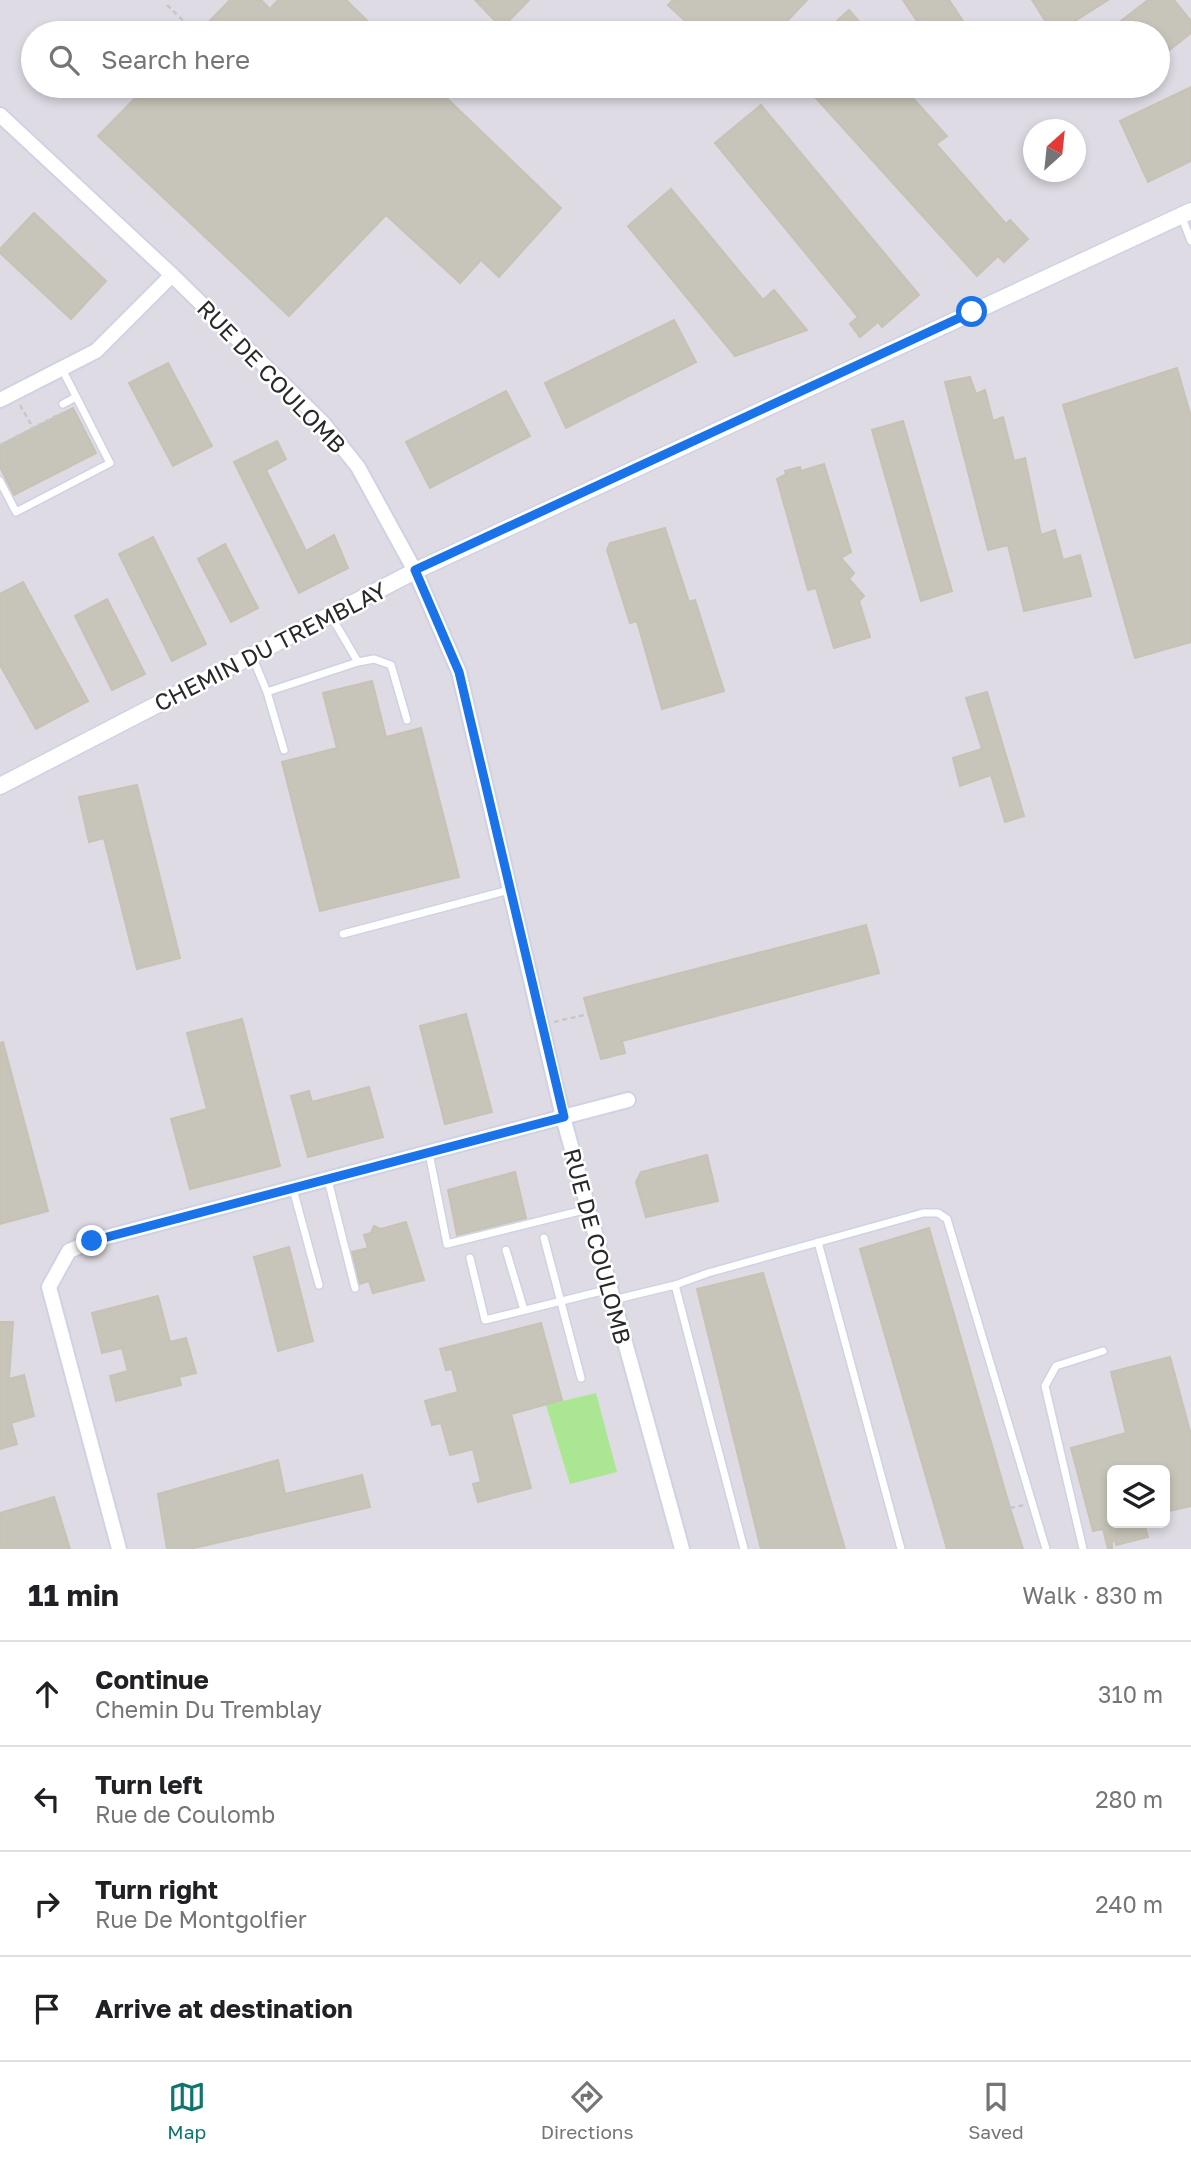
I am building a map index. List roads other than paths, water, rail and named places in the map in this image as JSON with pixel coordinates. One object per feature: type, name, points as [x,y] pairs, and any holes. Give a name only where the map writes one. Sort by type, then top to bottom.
[{"type":"street","name":"RUE DE COULOMB","points":[[0,115],[172,275],[323,423],[358,467],[415,570],[459,672],[564,1117],[682,1549]]},
{"type":"street","name":"CHEMIN DU TREMBLAY","points":[[0,786],[415,570],[1186,213]]},
{"type":"street","points":[[0,400],[96,351],[172,275]]},
{"type":"street","points":[[119,1549],[49,1287],[69,1251],[92,1241],[628,1100]]},
{"type":"lane","points":[[1186,213],[1191,241]]},
{"type":"lane","points":[[0,481],[16,512],[110,463],[62,369]]},
{"type":"lane","points":[[64,408],[76,397]]},
{"type":"lane","points":[[330,615],[358,662]]},
{"type":"lane","points":[[252,655],[267,692],[284,750]]},
{"type":"lane","points":[[267,692],[374,659],[391,665],[407,720]]},
{"type":"lane","points":[[342,934],[509,890]]},
{"type":"lane","points":[[429,1152],[447,1244],[588,1209]]},
{"type":"lane","points":[[328,1179],[355,1289]]},
{"type":"lane","points":[[293,1188],[319,1285]]},
{"type":"lane","points":[[470,1258],[485,1320],[562,1301],[675,1285],[923,1213],[938,1213],[947,1219],[1046,1549]]},
{"type":"lane","points":[[544,1238],[581,1378]]},
{"type":"lane","points":[[818,1242],[901,1549]]},
{"type":"lane","points":[[506,1250],[524,1310]]},
{"type":"lane","points":[[675,1285],[744,1549]]},
{"type":"lane","points":[[1083,1549],[1045,1386],[1056,1366],[1103,1351]]}]
